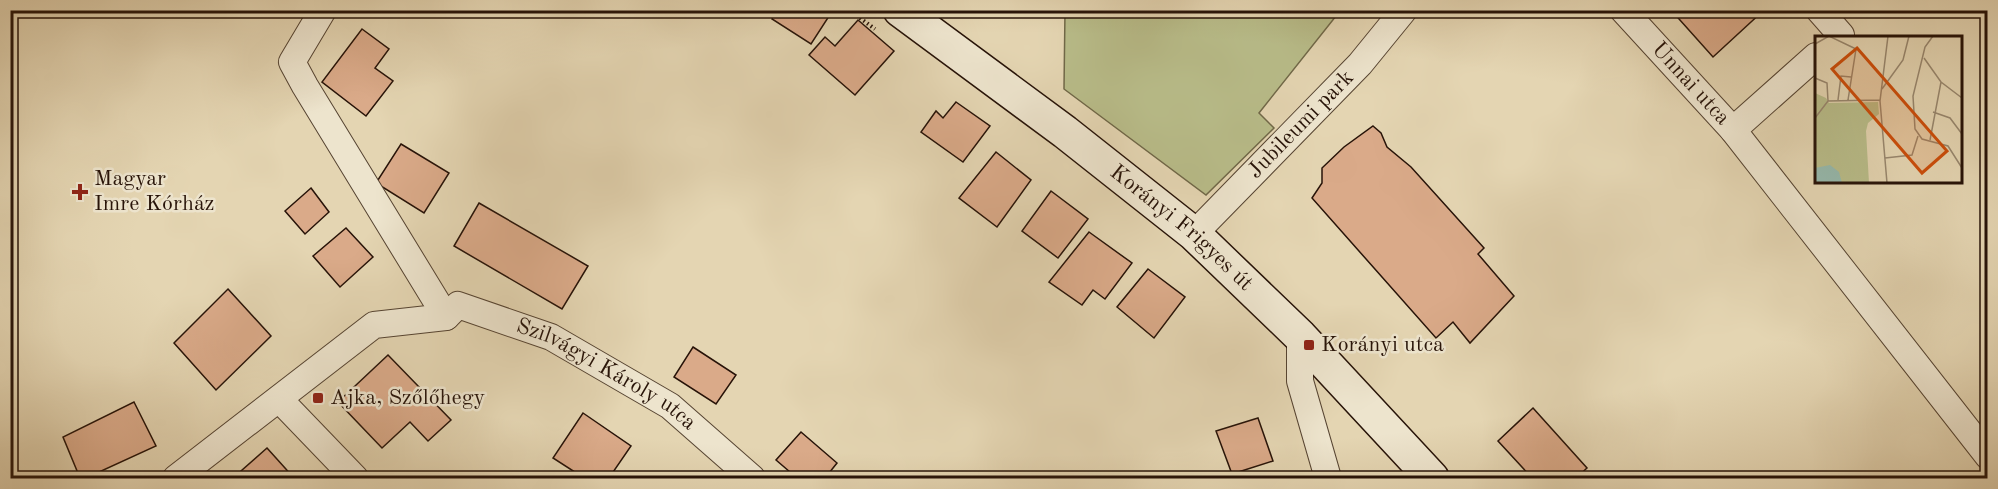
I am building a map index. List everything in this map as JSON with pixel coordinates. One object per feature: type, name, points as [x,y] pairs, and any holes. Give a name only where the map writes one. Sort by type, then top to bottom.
[{"type":"main road","name":"Korányi Frigyes út","points":[[889,21],[1065,132],[1194,234],[1300,336],[1432,478]]},
{"type":"street","points":[[323,10],[292,62],[446,317]]},
{"type":"street","name":"Jubileumi park","points":[[1194,234],[1360,64],[1404,10]]},
{"type":"street","name":"Unnai utca","points":[[1623,10],[1733,130],[1815,57]]},
{"type":"street","points":[[1819,10],[1840,36]]},
{"type":"street","points":[[1733,130],[1988,456]]},
{"type":"street","name":"Szilvágyi Károly utca","points":[[176,478],[374,326],[446,317],[458,305],[551,337],[670,406],[752,478]]},
{"type":"street","points":[[1300,336],[1300,381],[1328,478]]},
{"type":"street","points":[[279,399],[355,478]]},
{"type":"path","points":[[849,10],[889,21]]},
{"type":"green space","points":[[1065,10],[1340,11],[1259,113],[1274,128],[1206,195],[1064,89]]},
{"type":"building","points":[[777,10],[833,10],[811,44],[772,19]]},
{"type":"building","points":[[1671,10],[1764,10],[1713,57]]},
{"type":"building","points":[[858,20],[894,51],[855,95],[809,55],[825,37],[835,46]]},
{"type":"building","points":[[362,29],[389,49],[375,68],[393,81],[366,116],[322,82]]},
{"type":"building","points":[[956,102],[990,126],[963,162],[921,132],[936,111],[943,118]]},
{"type":"building","points":[[1373,126],[1381,133],[1387,147],[1411,167],[1484,248],[1478,254],[1514,296],[1470,343],[1453,322],[1436,338],[1312,198],[1322,183],[1322,168],[1344,147]]},
{"type":"building","points":[[401,144],[449,173],[424,213],[376,183]]},
{"type":"building","points":[[996,152],[1031,180],[997,227],[959,198]]},
{"type":"building","points":[[311,188],[329,212],[305,234],[285,211]]},
{"type":"building","points":[[1051,191],[1088,219],[1058,258],[1022,231]]},
{"type":"building","points":[[479,203],[588,266],[562,309],[454,246]]},
{"type":"building","points":[[346,228],[373,257],[340,287],[313,256]]},
{"type":"building","points":[[1089,232],[1132,263],[1105,299],[1093,290],[1082,305],[1049,282]]},
{"type":"building","points":[[1148,269],[1185,297],[1154,338],[1117,307]]},
{"type":"building","points":[[228,289],[271,336],[216,390],[174,343]]},
{"type":"building","points":[[693,347],[736,375],[716,404],[674,377]]},
{"type":"building","points":[[388,355],[451,420],[428,441],[410,422],[382,448],[338,402]]},
{"type":"building","points":[[134,402],[156,446],[86,478],[80,478],[63,437]]},
{"type":"building","points":[[1533,408],[1587,468],[1576,478],[1532,478],[1498,441]]},
{"type":"building","points":[[583,413],[631,446],[609,478],[584,478],[553,458]]},
{"type":"building","points":[[1258,418],[1273,461],[1232,474],[1216,431]]},
{"type":"building","points":[[801,432],[837,463],[825,478],[797,478],[776,460]]},
{"type":"building","points":[[267,448],[294,478],[233,478]]},
{"type":"place","name":"Magyar Imre Kórház","points":[[80,192]]},
{"type":"place","name":"Korányi utca","points":[[1309,345]]},
{"type":"place","name":"Ajka, Szőlőhegy","points":[[318,398]]}]
